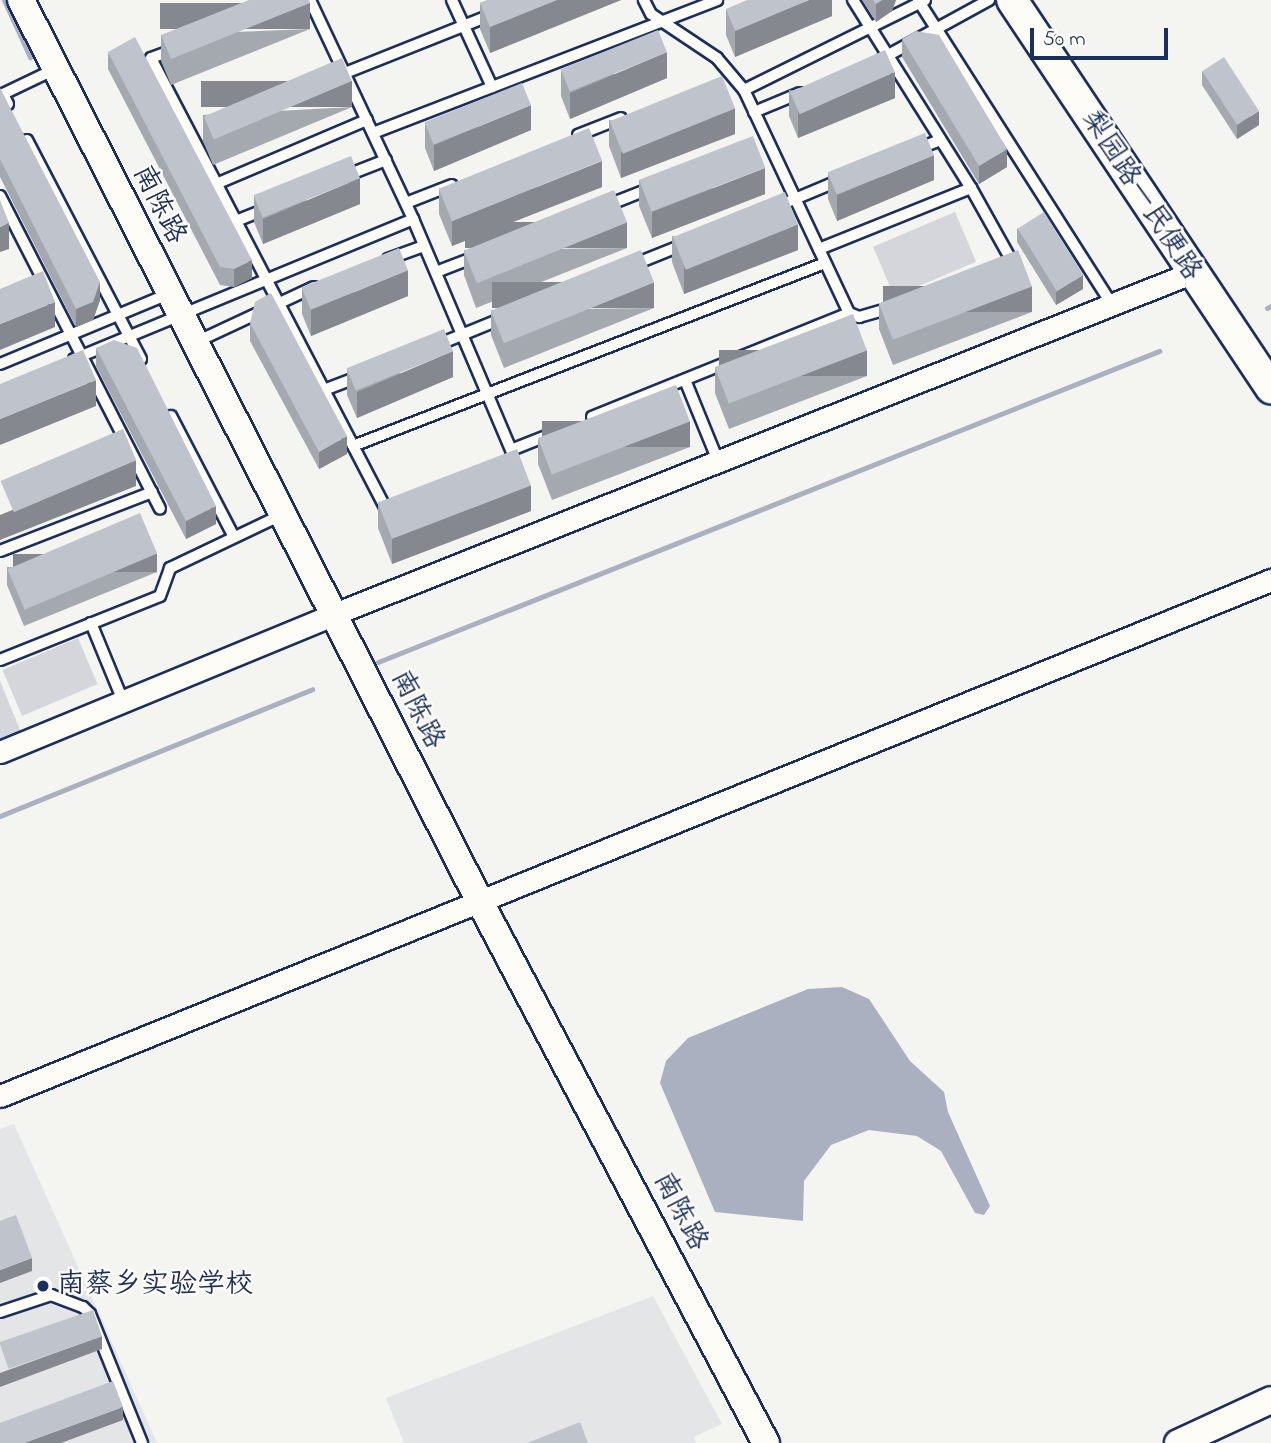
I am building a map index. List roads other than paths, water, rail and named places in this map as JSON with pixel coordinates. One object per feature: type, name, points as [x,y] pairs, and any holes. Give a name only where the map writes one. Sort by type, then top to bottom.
[{"type":"main road","name":"梨园路一民便路","points":[[1012,0],[1191,273],[1271,389]]},
{"type":"street","name":"南陈路","points":[[20,0],[53,70],[480,902],[766,1443]]},
{"type":"street","points":[[0,752],[332,615],[1191,273]]},
{"type":"street","points":[[0,1096],[1271,580]]},
{"type":"street","points":[[1178,1443],[1271,1400]]},
{"type":"lane","points":[[310,0],[406,203],[512,450]]},
{"type":"lane","points":[[452,0],[492,87]]},
{"type":"lane","points":[[644,0],[661,22],[717,58],[744,90],[849,313],[859,317],[911,300]]},
{"type":"lane","points":[[373,133],[718,0]]},
{"type":"lane","points":[[853,0],[1016,262],[1003,267]]},
{"type":"lane","points":[[876,61],[989,0]]},
{"type":"lane","points":[[744,90],[921,1],[1112,304]]},
{"type":"lane","points":[[332,78],[508,9]]},
{"type":"lane","points":[[187,44],[151,58],[386,509],[400,505]]},
{"type":"lane","points":[[15,119],[1,94],[53,70]]},
{"type":"lane","points":[[718,80],[731,75]]},
{"type":"lane","points":[[754,112],[815,87]]},
{"type":"lane","points":[[562,142],[640,111]]},
{"type":"lane","points":[[216,184],[367,120]]},
{"type":"lane","points":[[191,134],[204,129]]},
{"type":"lane","points":[[22,131],[148,371]]},
{"type":"lane","points":[[904,154],[940,140]]},
{"type":"lane","points":[[755,147],[768,142]]},
{"type":"lane","points":[[336,180],[386,160]]},
{"type":"lane","points":[[782,204],[856,174]]},
{"type":"lane","points":[[406,203],[471,177]]},
{"type":"lane","points":[[589,212],[666,182]]},
{"type":"lane","points":[[819,249],[971,188]]},
{"type":"lane","points":[[2,204],[39,284],[71,335],[160,508]]},
{"type":"lane","points":[[236,221],[273,206]]},
{"type":"lane","points":[[0,364],[118,315],[173,305],[267,280],[413,219]]},
{"type":"lane","points":[[629,267],[693,241]]},
{"type":"lane","points":[[375,264],[424,246]]},
{"type":"lane","points":[[436,272],[487,252]]},
{"type":"lane","points":[[353,446],[825,263]]},
{"type":"lane","points":[[193,343],[277,300],[326,282]]},
{"type":"lane","points":[[58,365],[129,336],[173,305]]},
{"type":"lane","points":[[573,425],[849,313]]},
{"type":"lane","points":[[424,350],[513,314]]},
{"type":"lane","points":[[324,390],[374,370]]},
{"type":"lane","points":[[685,380],[718,461]]},
{"type":"lane","points":[[166,407],[234,537]]},
{"type":"lane","points":[[505,467],[512,450],[561,430]]},
{"type":"lane","points":[[112,444],[125,439]]},
{"type":"lane","points":[[0,551],[152,492]]},
{"type":"lane","points":[[0,660],[160,596],[170,568],[281,515]]},
{"type":"lane","points":[[91,623],[123,701]]},
{"type":"lane","points":[[0,1312],[51,1295],[83,1307],[90,1314],[142,1443]]},
{"type":"water","points":[[842,987],[869,999],[910,1061],[944,1092],[948,1112],[990,1206],[984,1215],[975,1213],[941,1151],[917,1136],[869,1130],[831,1145],[804,1181],[803,1221],[715,1212],[660,1083],[666,1061],[688,1038],[808,989]]},
{"type":"waterway","points":[[4,0],[30,57]]},
{"type":"waterway","points":[[1267,308],[1271,306]]},
{"type":"waterway","points":[[378,662],[1159,351]]},
{"type":"waterway","points":[[0,816],[312,689]]},
{"type":"place","name":"南蔡乡实验学校","points":[[43,1286]]}]
